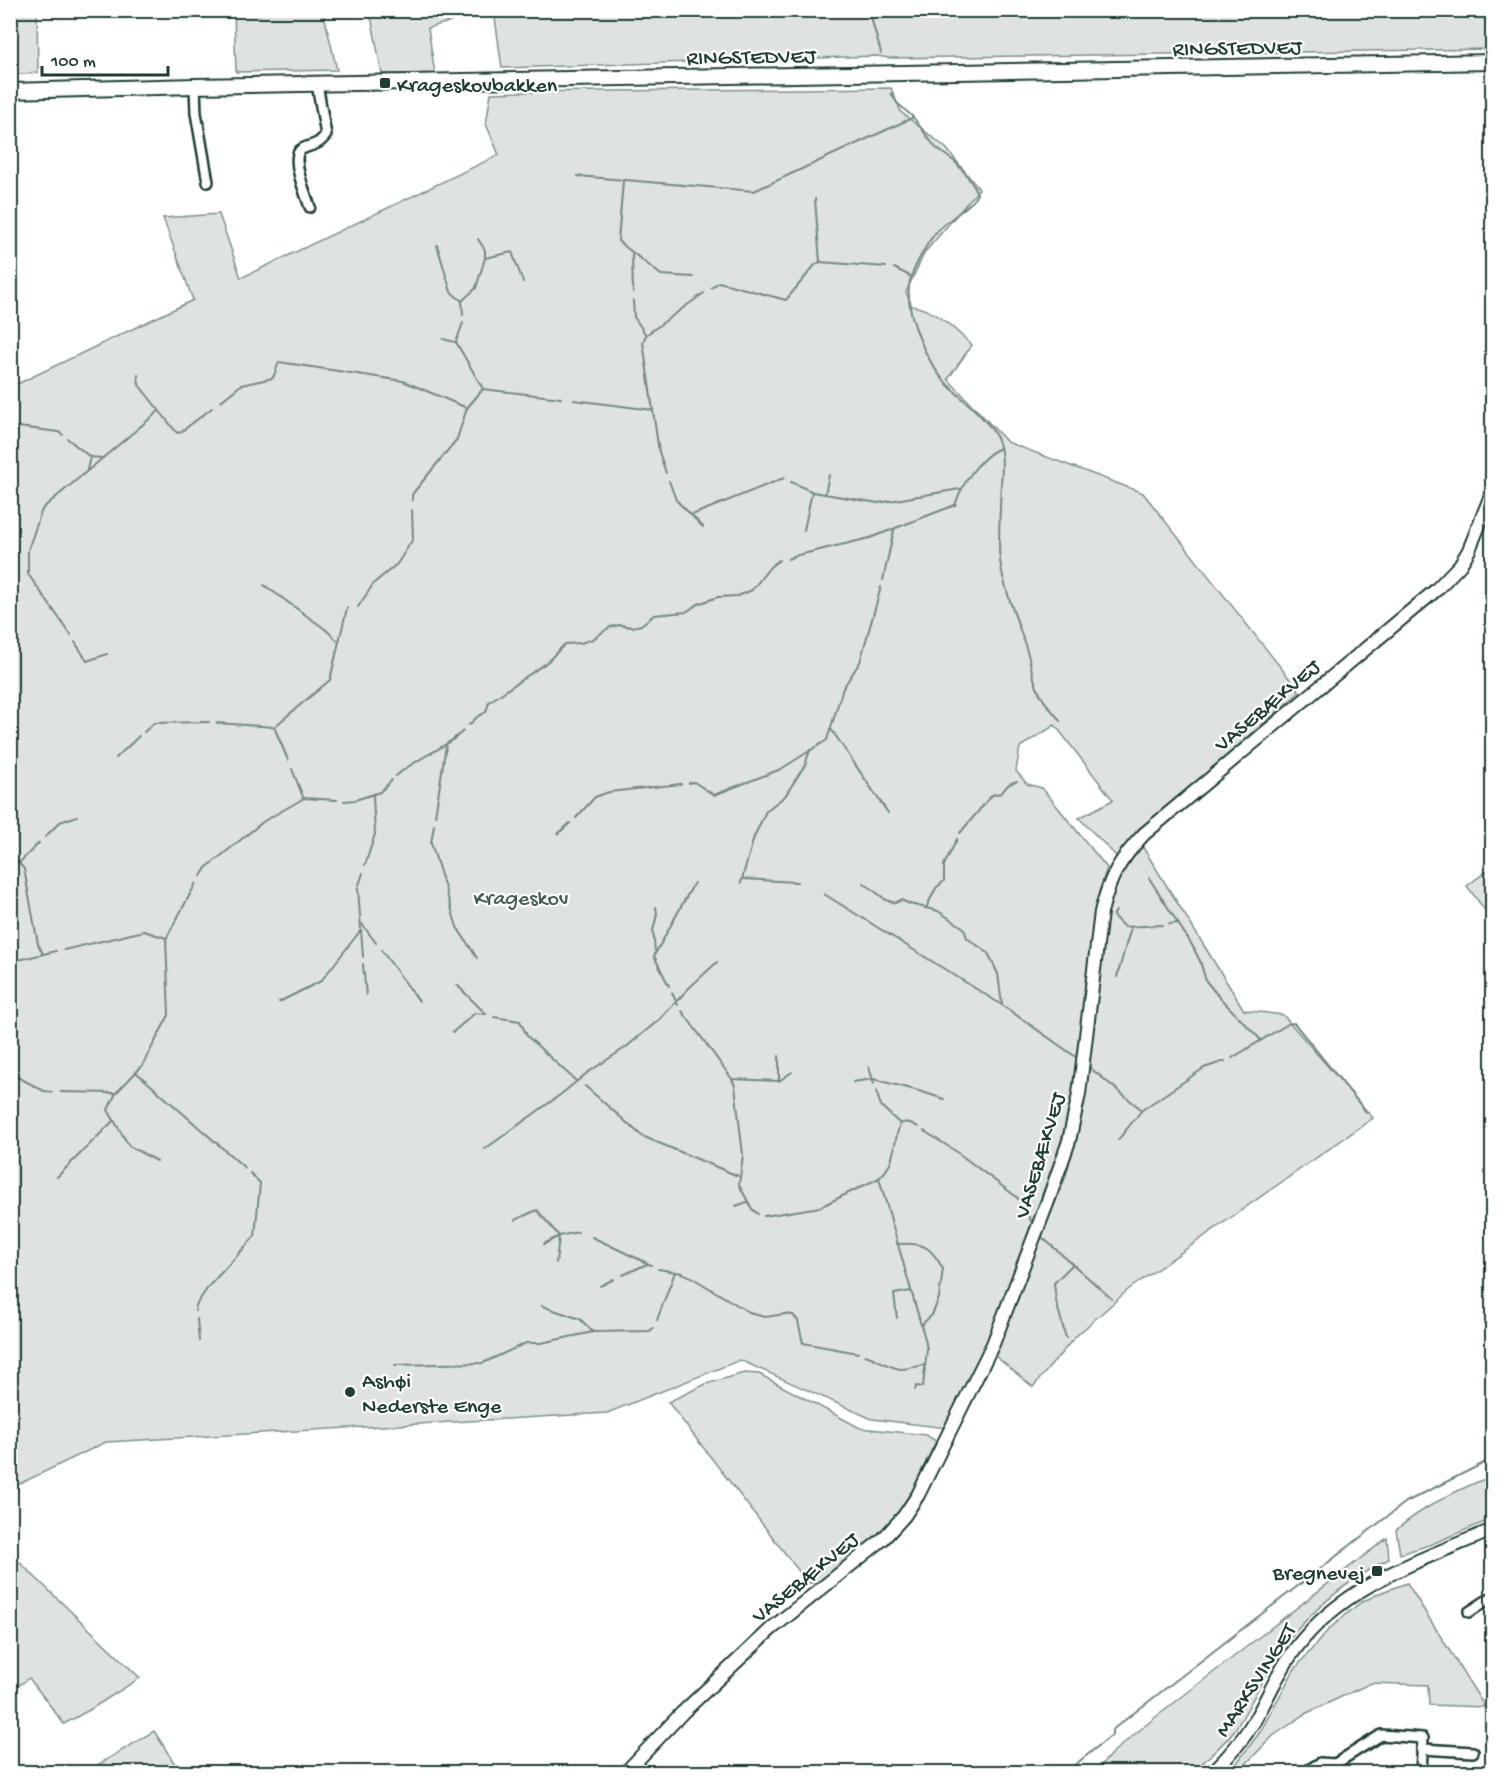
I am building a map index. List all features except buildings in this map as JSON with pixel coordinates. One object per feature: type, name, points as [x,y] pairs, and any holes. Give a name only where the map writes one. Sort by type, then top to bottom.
[{"type":"main road","name":"RINGSTEDVEJ","points":[[10,91],[1492,62]]},
{"type":"street","points":[[310,207],[297,166],[297,154],[300,149],[318,144],[326,135],[317,84]]},
{"type":"street","points":[[195,86],[196,113],[208,182]]},
{"type":"street","name":"VASEBÆKVEJ","points":[[626,1773],[682,1713],[771,1629],[883,1539],[904,1516],[918,1495],[993,1344],[1069,1141],[1079,1094],[1101,912],[1115,869],[1130,848],[1144,834],[1436,590],[1460,565],[1469,550],[1492,493]]},
{"type":"street","name":"MARKSVINGET","points":[[1213,1773],[1252,1723],[1296,1647],[1321,1619],[1342,1601],[1370,1583],[1492,1530]]},
{"type":"street","points":[[1469,1612],[1492,1597]]},
{"type":"street","points":[[1305,1773],[1320,1763],[1335,1764],[1381,1735],[1423,1738],[1421,1773]]},
{"type":"street","points":[[1422,1749],[1473,1752]]},
{"type":"green space","points":[[370,10],[487,11],[428,28],[435,74],[382,74]]},
{"type":"green space","points":[[1492,10],[1492,49],[889,58],[877,56],[502,68],[494,11]]},
{"type":"green space","points":[[10,11],[37,11],[38,73],[11,75]]},
{"type":"green space","points":[[234,11],[256,11],[257,15],[280,11],[323,11],[337,70],[236,72]]},
{"type":"green space","name":"Krageskov","points":[[891,88],[901,112],[946,148],[979,189],[925,252],[906,292],[912,306],[937,316],[972,345],[948,379],[1007,442],[1143,493],[1300,692],[1139,831],[1116,856],[1079,818],[1113,800],[1055,725],[1020,747],[1016,771],[1027,784],[1042,788],[1107,868],[1099,892],[1073,1096],[1059,1149],[986,1347],[947,1428],[872,1419],[740,1360],[607,1413],[106,1442],[11,1488],[11,387],[193,300],[163,218],[219,214],[241,278],[499,155],[486,124],[491,93]]},
{"type":"green space","points":[[1142,846],[1244,1010],[1283,1015],[1373,1118],[1129,1289],[1074,1338],[1033,1387],[994,1355],[1066,1176],[1084,1099],[1107,913],[1121,874]]},
{"type":"green space","points":[[1492,867],[1492,920],[1467,886]]},
{"type":"green space","points":[[744,1373],[759,1374],[860,1428],[926,1435],[936,1441],[906,1504],[877,1537],[819,1583],[808,1583],[668,1402],[706,1384]]},
{"type":"green space","points":[[1492,1476],[1492,1519],[1429,1545],[1400,1554],[1396,1530],[1418,1513],[1442,1499]]},
{"type":"green space","points":[[1387,1538],[1389,1559],[1357,1577],[1326,1601],[1299,1628],[1276,1657],[1233,1732],[1194,1772],[1095,1772],[1112,1753],[1152,1720]]},
{"type":"green space","points":[[10,1553],[140,1678],[64,1724],[29,1678],[11,1691]]},
{"type":"green space","points":[[1407,1583],[1485,1707],[1429,1705],[1428,1685],[1371,1683],[1307,1713],[1273,1736],[1238,1772],[1230,1772],[1260,1732],[1294,1670],[1329,1629],[1360,1603]]},
{"type":"green space","points":[[154,1731],[180,1772],[86,1772]]},
{"type":"waterway","points":[[869,10],[881,53]]},
{"type":"waterway","points":[[891,93],[897,103],[913,117],[935,147],[965,173],[977,194],[973,201],[934,234],[925,248],[910,280],[911,311],[920,339],[940,376],[984,420],[996,435],[999,443],[1002,463],[999,547],[1002,572],[1037,687],[1043,700],[1060,721]]},
{"type":"waterway","points":[[578,176],[754,191],[912,118]]},
{"type":"waterway","points":[[623,181],[618,241],[661,275],[693,277]]},
{"type":"waterway","points":[[815,199],[820,262]]},
{"type":"waterway","points":[[463,315],[462,301],[476,288],[485,258],[485,250],[478,239]]},
{"type":"waterway","points":[[437,245],[451,292],[462,301]]},
{"type":"waterway","points":[[485,258],[512,252],[523,282]]},
{"type":"waterway","points":[[632,254],[633,293]]},
{"type":"waterway","points":[[711,288],[719,282],[786,300],[820,262],[886,267]]},
{"type":"waterway","points":[[894,268],[910,276]]},
{"type":"waterway","points":[[666,473],[659,452],[643,342],[646,335],[704,293]]},
{"type":"waterway","points":[[633,300],[634,317],[646,335]]},
{"type":"waterway","points":[[463,323],[456,342],[483,389]]},
{"type":"waterway","points":[[443,339],[455,342]]},
{"type":"waterway","points":[[221,401],[241,385],[273,378],[279,362],[403,381],[467,408]]},
{"type":"waterway","points":[[138,375],[139,385],[177,433],[212,408]]},
{"type":"waterway","points":[[483,389],[561,398]]},
{"type":"waterway","points":[[412,501],[414,492],[457,439],[467,408],[483,389]]},
{"type":"waterway","points":[[574,400],[653,410]]},
{"type":"waterway","points":[[71,635],[28,574],[28,550],[41,512],[159,411]]},
{"type":"waterway","points":[[10,426],[59,432],[63,435]]},
{"type":"waterway","points":[[68,439],[90,457]]},
{"type":"waterway","points":[[788,559],[870,538],[955,505],[962,488],[978,464],[1000,448]]},
{"type":"waterway","points":[[87,470],[90,457],[102,458]]},
{"type":"waterway","points":[[825,494],[829,475]]},
{"type":"waterway","points":[[692,515],[784,478]]},
{"type":"waterway","points":[[669,481],[676,500],[703,527]]},
{"type":"waterway","points":[[791,482],[813,492],[878,503],[960,489]]},
{"type":"waterway","points":[[804,530],[812,492]]},
{"type":"waterway","points":[[358,607],[374,583],[397,564],[413,539],[412,510]]},
{"type":"waterway","points":[[883,580],[894,530]]},
{"type":"waterway","points":[[469,725],[486,712],[489,702],[546,663],[565,644],[581,643],[593,639],[610,627],[641,625],[654,615],[686,612],[698,604],[718,597],[738,596],[752,590],[770,567],[779,560]]},
{"type":"waterway","points":[[264,585],[338,641]]},
{"type":"waterway","points":[[689,783],[694,782],[714,795],[781,769],[827,740],[843,688],[860,662],[881,587]]},
{"type":"waterway","points":[[217,723],[274,727],[330,680],[347,608]]},
{"type":"waterway","points":[[75,642],[87,661],[107,654]]},
{"type":"waterway","points":[[144,732],[154,723],[209,722]]},
{"type":"waterway","points":[[274,727],[288,760]]},
{"type":"waterway","points":[[831,729],[888,813]]},
{"type":"waterway","points":[[396,776],[456,738],[463,731]]},
{"type":"waterway","points":[[116,758],[139,736]]},
{"type":"waterway","points":[[435,816],[446,745]]},
{"type":"waterway","points":[[741,883],[754,837],[766,811],[785,796],[805,765],[810,750]]},
{"type":"waterway","points":[[292,769],[303,797]]},
{"type":"waterway","points":[[344,801],[380,792],[392,780]]},
{"type":"waterway","points":[[960,833],[992,795],[1001,793],[1009,784],[1017,781]]},
{"type":"waterway","points":[[576,818],[595,797],[609,792],[681,784]]},
{"type":"waterway","points":[[365,865],[375,834],[373,795]]},
{"type":"waterway","points":[[201,876],[206,868],[264,821],[303,798],[337,800]]},
{"type":"waterway","points":[[45,837],[60,822],[77,816]]},
{"type":"waterway","points":[[558,834],[570,823]]},
{"type":"waterway","points":[[434,825],[431,843],[457,927],[477,958]]},
{"type":"waterway","points":[[926,908],[936,888],[944,881],[944,865],[957,839]]},
{"type":"waterway","points":[[19,863],[39,843]]},
{"type":"waterway","points":[[10,853],[24,869],[38,944],[43,954]]},
{"type":"waterway","points":[[363,873],[358,888],[363,957]]},
{"type":"waterway","points":[[1149,878],[1192,945],[1206,981],[1261,1040]]},
{"type":"waterway","points":[[743,879],[797,882]]},
{"type":"waterway","points":[[157,1161],[129,1146],[108,1110],[116,1093],[142,1066],[169,1015],[166,939],[196,883]]},
{"type":"waterway","points":[[669,986],[654,956],[694,883]]},
{"type":"waterway","points":[[864,883],[886,900],[895,903],[901,900],[938,911],[964,928],[967,938],[988,953],[998,974],[1002,1004]]},
{"type":"waterway","points":[[824,894],[1002,1005],[1076,1057]]},
{"type":"waterway","points":[[655,951],[653,931],[657,914],[656,907]]},
{"type":"waterway","points":[[1116,911],[1113,916],[1124,927],[1162,925]]},
{"type":"waterway","points":[[1169,924],[1178,923]]},
{"type":"waterway","points":[[362,924],[376,943]]},
{"type":"waterway","points":[[1117,977],[1131,927]]},
{"type":"waterway","points":[[279,1002],[321,981],[361,930]]},
{"type":"waterway","points":[[64,950],[144,931],[166,938]]},
{"type":"waterway","points":[[381,950],[419,1001]]},
{"type":"waterway","points":[[10,962],[56,951]]},
{"type":"waterway","points":[[485,1149],[587,1073],[625,1048],[660,1019],[717,962]]},
{"type":"waterway","points":[[363,964],[366,995]]},
{"type":"waterway","points":[[457,985],[486,1014]]},
{"type":"waterway","points":[[672,993],[678,1005]]},
{"type":"waterway","points":[[682,1011],[735,1086],[743,1155],[739,1185],[752,1209],[758,1214]]},
{"type":"waterway","points":[[453,1032],[475,1013],[485,1014]]},
{"type":"waterway","points":[[494,1017],[520,1021],[527,1036],[576,1081]]},
{"type":"waterway","points":[[1232,1058],[1288,1024],[1294,1023],[1367,1113]]},
{"type":"waterway","points":[[779,1056],[779,1080]]},
{"type":"waterway","points":[[1118,1140],[1142,1110],[1204,1068],[1225,1061]]},
{"type":"waterway","points":[[869,1067],[874,1084]]},
{"type":"waterway","points":[[1089,1067],[1142,1110]]},
{"type":"waterway","points":[[732,1079],[779,1081],[792,1072]]},
{"type":"waterway","points":[[10,1073],[44,1091],[52,1092]]},
{"type":"waterway","points":[[137,1073],[245,1168]]},
{"type":"waterway","points":[[853,1082],[873,1079],[944,1099]]},
{"type":"waterway","points":[[585,1086],[642,1136],[738,1176]]},
{"type":"waterway","points":[[876,1091],[881,1106],[900,1124]]},
{"type":"waterway","points":[[61,1092],[115,1093]]},
{"type":"waterway","points":[[57,1177],[114,1120]]},
{"type":"waterway","points":[[764,1216],[820,1207],[879,1178],[891,1160],[900,1124],[909,1123],[918,1127]]},
{"type":"waterway","points":[[924,1131],[954,1150],[1014,1195],[1022,1202],[1031,1221]]},
{"type":"waterway","points":[[195,1311],[196,1305],[209,1286],[255,1236],[260,1183],[250,1173]]},
{"type":"waterway","points":[[879,1178],[927,1349],[923,1387],[916,1386],[915,1390]]},
{"type":"waterway","points":[[736,1206],[747,1202]]},
{"type":"waterway","points":[[515,1220],[537,1210],[559,1236],[556,1263]]},
{"type":"waterway","points":[[544,1244],[559,1236],[578,1232]]},
{"type":"waterway","points":[[592,1237],[651,1265]]},
{"type":"waterway","points":[[1043,1238],[1112,1299]]},
{"type":"waterway","points":[[897,1244],[925,1247],[930,1250],[943,1269],[939,1298],[932,1315],[921,1325]]},
{"type":"waterway","points":[[623,1275],[647,1264]]},
{"type":"waterway","points":[[1066,1338],[1056,1301],[1054,1283],[1073,1264]]},
{"type":"waterway","points":[[658,1269],[691,1277],[757,1315],[765,1317],[793,1315],[798,1321],[803,1343],[858,1353]]},
{"type":"waterway","points":[[657,1320],[675,1272]]},
{"type":"waterway","points":[[600,1286],[614,1279]]},
{"type":"waterway","points":[[897,1318],[894,1294],[911,1291]]},
{"type":"waterway","points":[[542,1306],[580,1319],[593,1332]]},
{"type":"waterway","points":[[197,1319],[199,1341]]},
{"type":"waterway","points":[[395,1365],[483,1363],[526,1343],[541,1343],[593,1332],[650,1331],[653,1328]]},
{"type":"waterway","points":[[865,1355],[896,1368],[904,1369],[925,1365]]},
{"type":"waterway","points":[[1066,1772],[1112,1735],[1112,1730],[1406,1502],[1492,1459]]},
{"type":"place","name":"Krageskovbakken","points":[[385,83]]},
{"type":"place","name":"Ashøi Nederste Enge","points":[[350,1392]]},
{"type":"place","name":"Bregnevej","points":[[1377,1571]]}]
